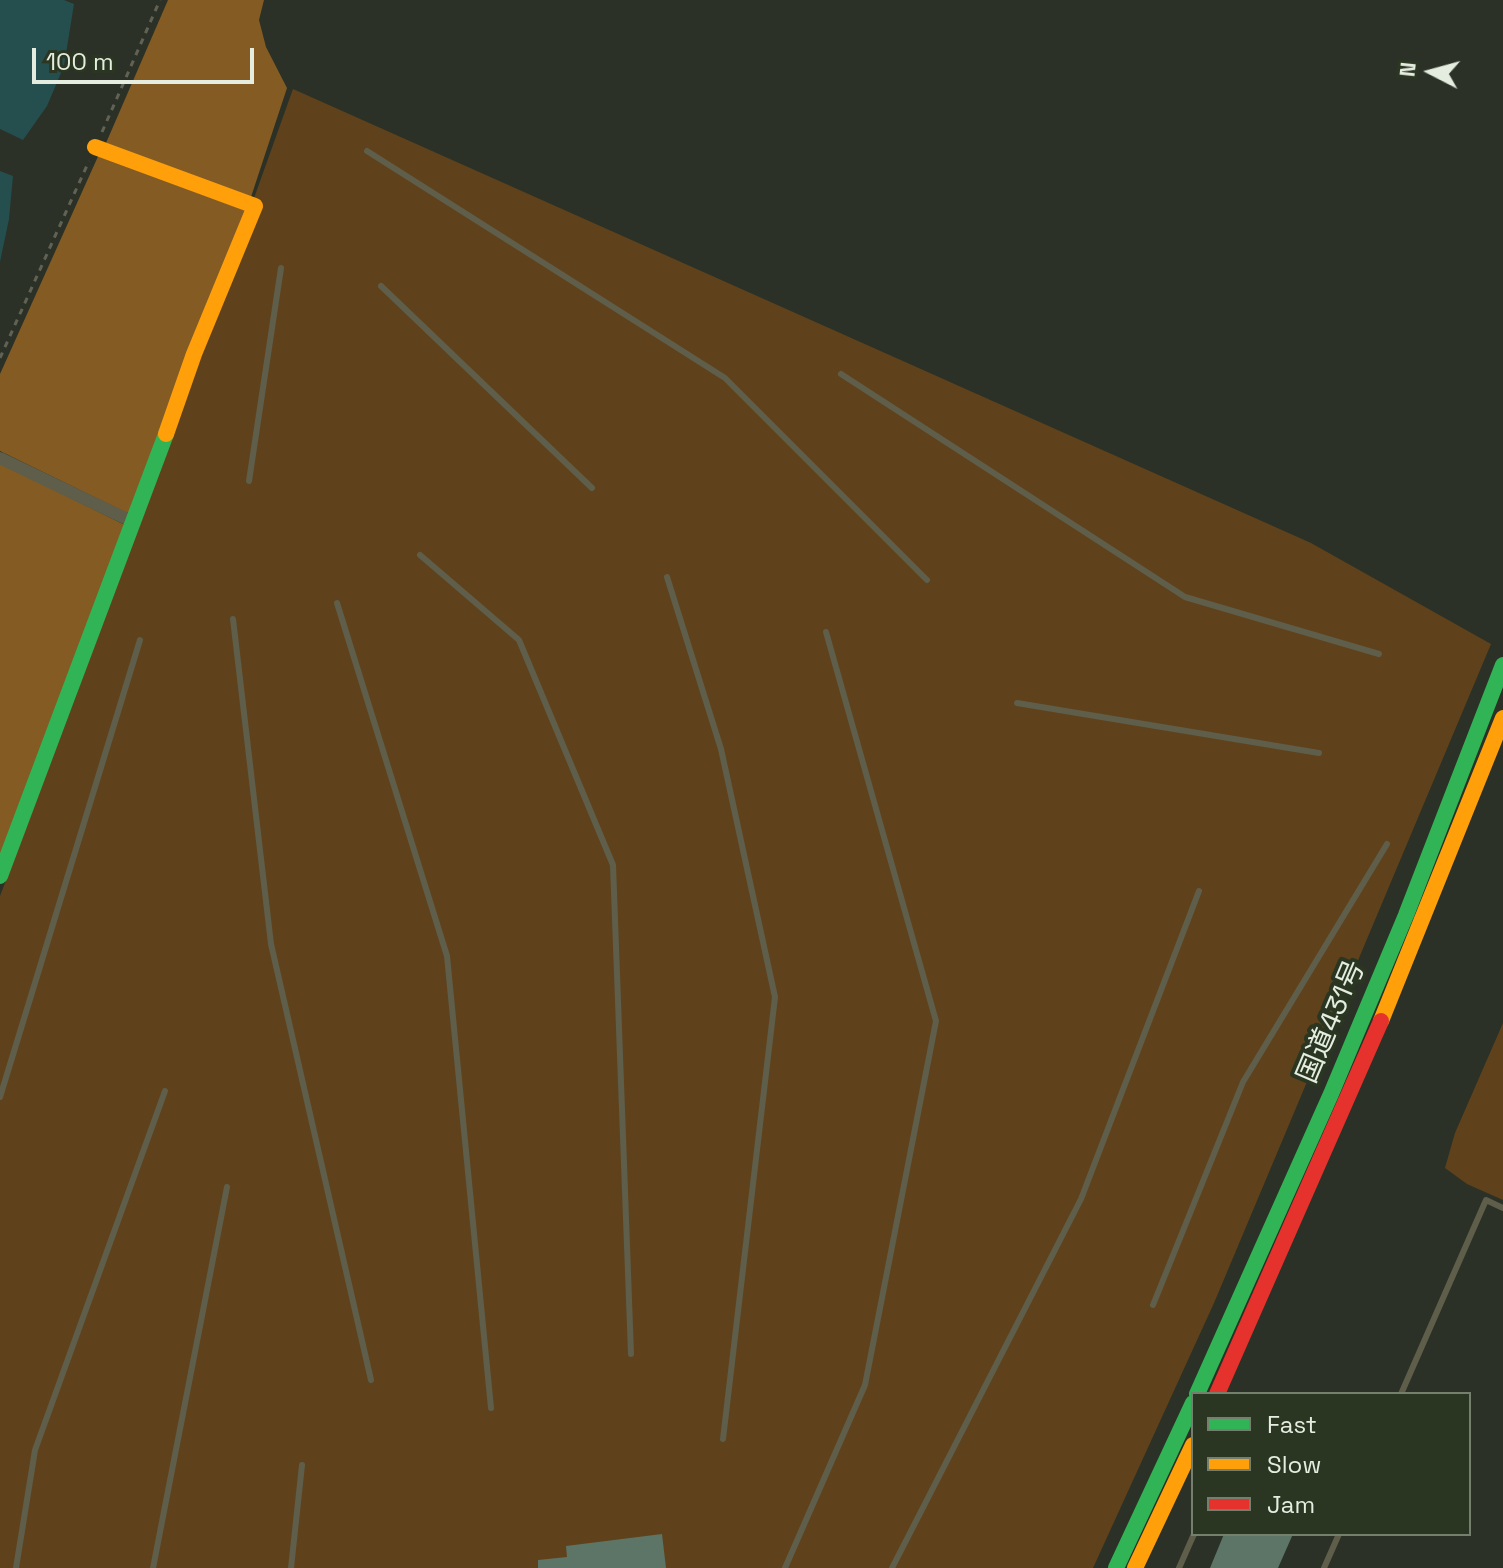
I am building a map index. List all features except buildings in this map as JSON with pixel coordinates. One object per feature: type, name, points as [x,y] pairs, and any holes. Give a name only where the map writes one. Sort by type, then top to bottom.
[{"type":"main road","points":[[0,876],[194,354],[255,206],[95,147]]},
{"type":"main road","name":"国道431号","points":[[1198,1392],[1400,929],[1503,665]]},
{"type":"main road","name":"国道431号","points":[[1218,1392],[1382,1020],[1503,718]]},
{"type":"main road","points":[[1116,1568],[1191,1407]]},
{"type":"main road","points":[[1135,1568],[1191,1449]]},
{"type":"street","points":[[0,458],[133,522]]},
{"type":"lane","points":[[367,151],[725,378],[927,580]]},
{"type":"lane","points":[[249,481],[281,268]]},
{"type":"lane","points":[[381,286],[592,488]]},
{"type":"lane","points":[[841,374],[1185,597],[1379,654]]},
{"type":"lane","points":[[420,555],[519,640],[613,865],[631,1354]]},
{"type":"lane","points":[[667,577],[721,749],[775,997],[723,1439]]},
{"type":"lane","points":[[337,603],[447,956],[491,1408]]},
{"type":"lane","points":[[233,619],[271,944],[371,1380]]},
{"type":"lane","points":[[785,1568],[865,1385],[936,1021],[826,632]]},
{"type":"lane","points":[[0,1097],[140,640]]},
{"type":"lane","points":[[1017,703],[1319,753]]},
{"type":"lane","points":[[1153,1305],[1243,1082],[1387,844]]},
{"type":"lane","points":[[892,1568],[1081,1199],[1199,891]]},
{"type":"lane","points":[[16,1568],[35,1450],[165,1091]]},
{"type":"lane","points":[[153,1568],[227,1187]]},
{"type":"lane","points":[[1402,1392],[1486,1200],[1503,1208]]},
{"type":"lane","points":[[291,1568],[302,1465]]},
{"type":"lane","points":[[1179,1568],[1193,1536]]},
{"type":"lane","points":[[1324,1568],[1338,1536]]},
{"type":"path","points":[[0,358],[160,0]]},
{"type":"shaded area","points":[[168,0],[264,0],[259,20],[266,47],[287,88],[251,197],[106,143]]},
{"type":"shaded area","points":[[293,89],[1311,543],[1491,644],[1214,1303],[1093,1568],[0,1568],[0,896],[75,699]]},
{"type":"shaded area","points":[[100,152],[246,210],[131,511],[127,513],[0,451],[0,374]]},
{"type":"shaded area","points":[[0,463],[125,525],[0,856]]},
{"type":"shaded area","points":[[1503,1023],[1503,1200],[1467,1184],[1445,1168],[1455,1133]]},
{"type":"water","points":[[0,0],[64,0],[74,4],[64,66],[47,106],[23,140],[0,129]]},
{"type":"water","points":[[0,171],[13,176],[9,219],[0,262]]},
{"type":"traffic: fast","points":[[0,876],[166,434]]},
{"type":"traffic: fast","points":[[1198,1392],[1331,1094],[1406,915],[1503,665]]},
{"type":"traffic: fast","points":[[1116,1568],[1191,1407]]},
{"type":"traffic: slow","points":[[95,147],[255,206],[194,354],[166,434]]},
{"type":"traffic: slow","points":[[1381,1021],[1503,718]]},
{"type":"traffic: slow","points":[[1135,1568],[1191,1449]]},
{"type":"traffic: jam","points":[[1218,1392],[1381,1021]]}]
